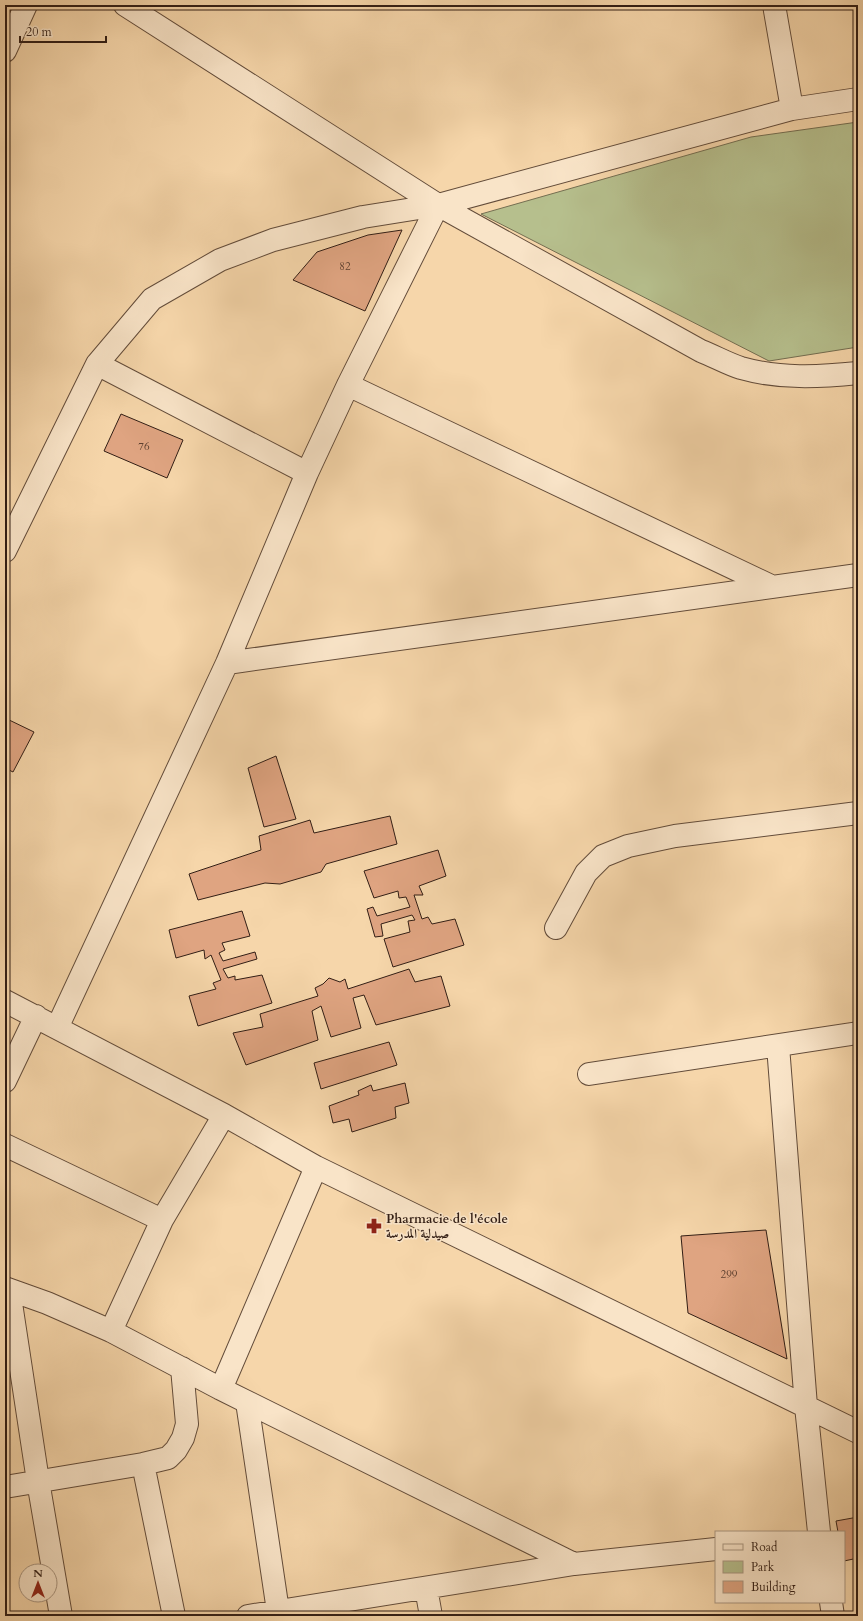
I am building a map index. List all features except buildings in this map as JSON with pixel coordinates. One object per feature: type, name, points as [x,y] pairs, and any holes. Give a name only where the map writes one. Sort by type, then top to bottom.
[{"type":"street","points":[[5,51],[26,5]]},
{"type":"street","points":[[125,5],[438,205],[701,351],[740,368],[773,375],[815,377],[858,373]]},
{"type":"street","points":[[774,5],[792,109]]},
{"type":"street","points":[[7,541],[97,364],[152,299],[220,260],[273,240],[288,236],[363,217],[438,205],[792,109],[858,100]]},
{"type":"street","points":[[57,1028],[226,663],[307,473],[348,385],[438,205]]},
{"type":"street","points":[[97,364],[307,473]]},
{"type":"street","points":[[348,385],[771,586]]},
{"type":"street","points":[[226,663],[858,575]]},
{"type":"street","points":[[556,928],[586,873],[603,856],[628,846],[675,836],[858,813]]},
{"type":"street","points":[[5,1001],[224,1114],[316,1167],[858,1432]]},
{"type":"street","points":[[5,1081],[36,1016]]},
{"type":"street","points":[[589,1074],[858,1033]]},
{"type":"street","points":[[778,1046],[806,1406],[819,1531]]},
{"type":"street","points":[[111,1331],[162,1220],[224,1114]]},
{"type":"street","points":[[5,1145],[162,1220]]},
{"type":"street","points":[[221,1389],[316,1167]]},
{"type":"street","points":[[61,1616],[7,1289],[111,1331],[221,1389],[574,1564]]},
{"type":"street","points":[[5,1487],[143,1464],[168,1458],[176,1450],[183,1438],[187,1424],[182,1368]]},
{"type":"street","points":[[247,1402],[278,1611]]},
{"type":"street","points":[[143,1464],[174,1616]]},
{"type":"street","points":[[248,1616],[278,1611],[314,1611],[426,1588],[574,1564],[715,1548]]},
{"type":"street","points":[[426,1588],[431,1616]]},
{"type":"street","points":[[831,1603],[833,1616]]},
{"type":"green space","points":[[858,122],[858,347],[769,361],[481,214],[751,137]]},
{"type":"place","name":"Pharmacie de l'école صيدلية المدرسة","points":[[374,1226]]}]
